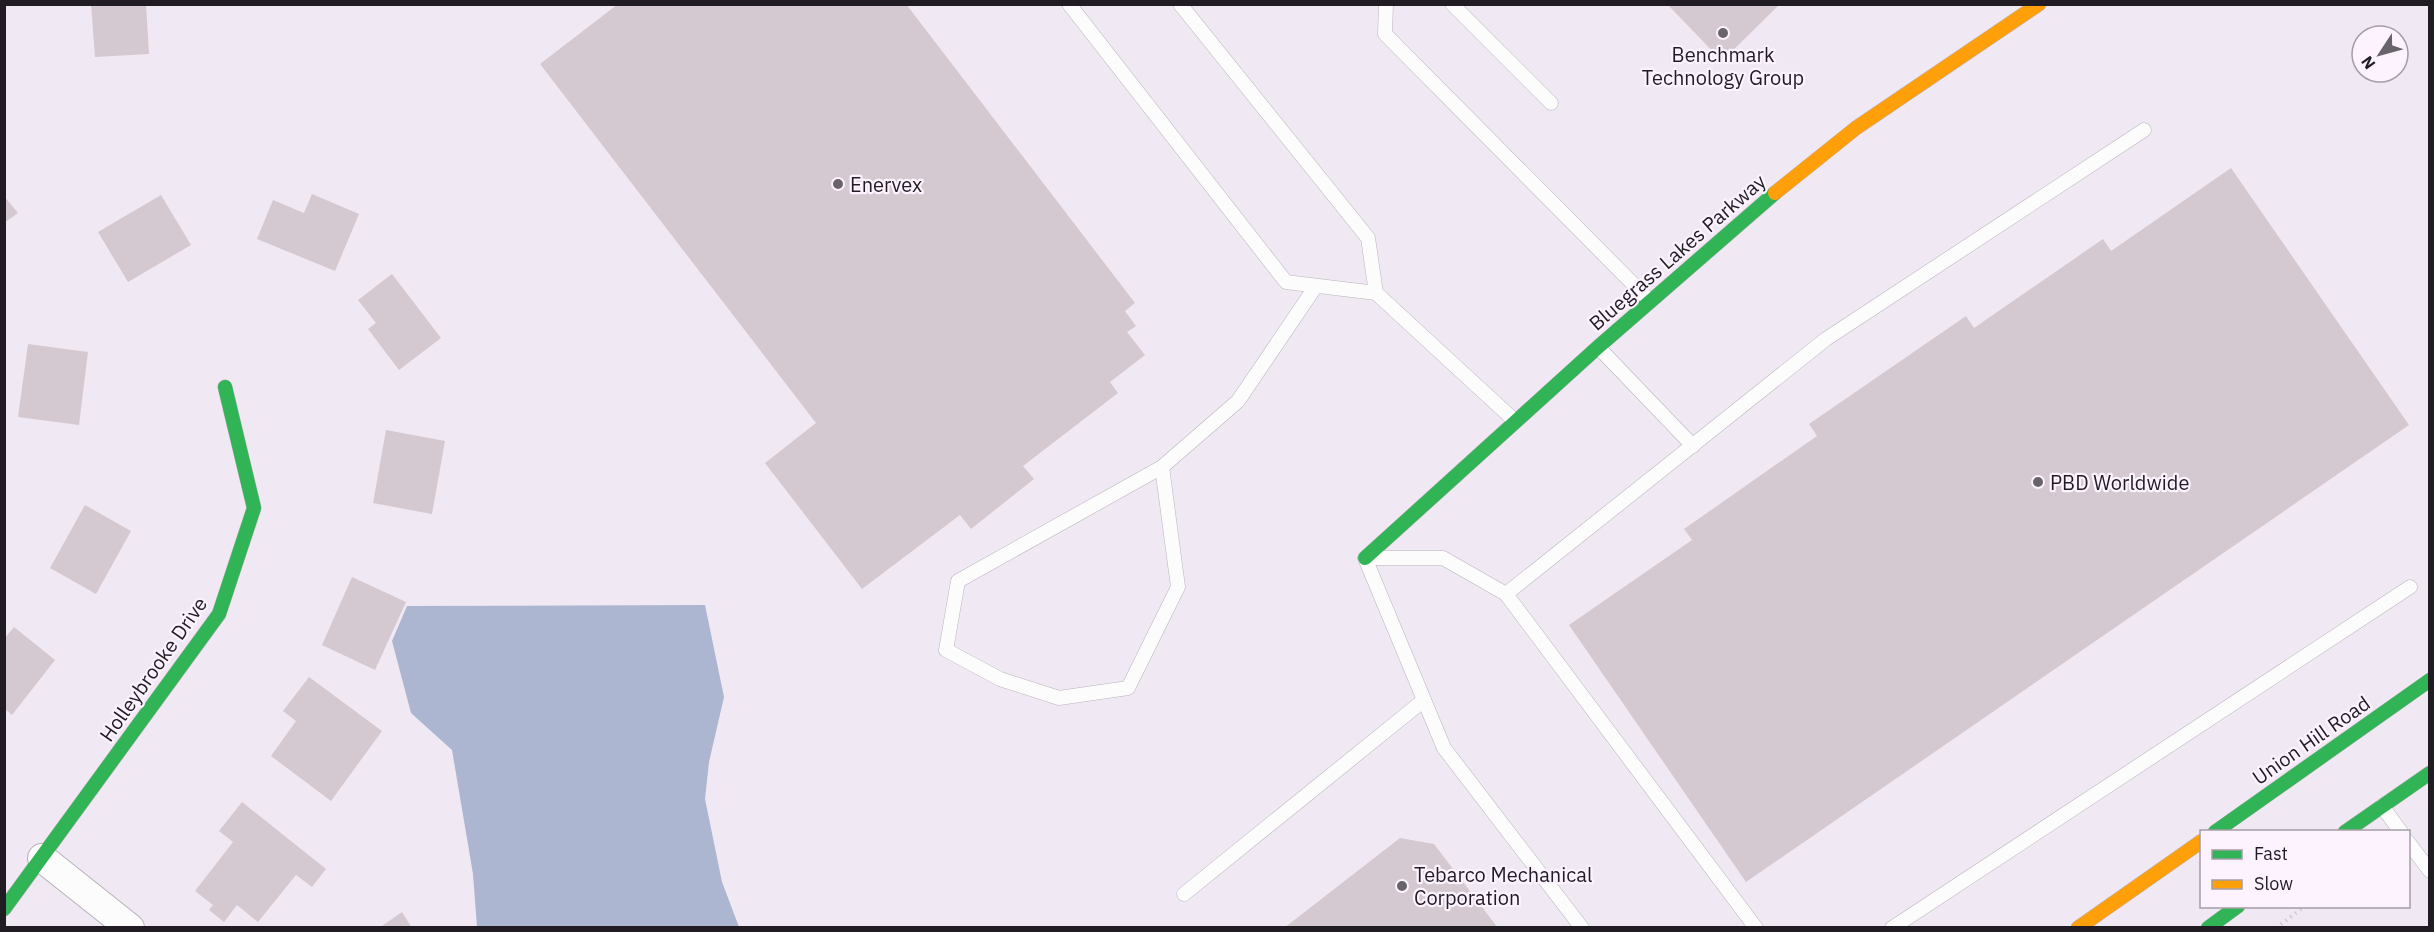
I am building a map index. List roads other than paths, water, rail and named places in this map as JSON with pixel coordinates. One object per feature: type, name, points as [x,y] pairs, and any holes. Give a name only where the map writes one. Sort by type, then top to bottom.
[{"type":"street","name":"Bluegrass Lakes Parkway","points":[[1365,558],[1515,421],[1751,212],[1856,128],[2038,4]]},
{"type":"street","name":"Holleybrooke Drive","points":[[4,909],[219,614],[254,508],[225,387]]},
{"type":"street","name":"Union Hill Road","points":[[2216,830],[2430,680]]},
{"type":"street","points":[[2346,830],[2430,773]]},
{"type":"street","points":[[2078,927],[2200,842]]},
{"type":"street","points":[[42,858],[130,927]]},
{"type":"street","points":[[2208,927],[2235,908]]},
{"type":"lane","points":[[1069,4],[1286,282],[1376,293],[1515,421]]},
{"type":"lane","points":[[1180,4],[1368,238],[1376,293]]},
{"type":"lane","points":[[1386,4],[1385,34],[1650,301]]},
{"type":"lane","points":[[1452,4],[1551,103]]},
{"type":"lane","points":[[1506,594],[1826,339],[2144,130]]},
{"type":"lane","points":[[1162,467],[1178,587],[1128,687],[1059,698],[1000,679],[946,650],[958,581],[1162,467],[1238,401],[1316,286]]},
{"type":"lane","points":[[1598,347],[1693,446]]},
{"type":"lane","points":[[1582,927],[1444,748],[1365,558],[1443,558],[1506,594],[1756,927]]},
{"type":"lane","points":[[1893,927],[2410,587]]},
{"type":"lane","points":[[1184,894],[1424,700]]},
{"type":"lane","points":[[2382,806],[2400,830]]},
{"type":"lane","points":[[2410,843],[2430,871]]},
{"type":"water","points":[[705,605],[724,697],[709,762],[705,799],[722,882],[739,927],[477,927],[473,874],[452,750],[411,713],[392,641],[407,606]]},
{"type":"place","name":"Benchmark Technology Group","points":[[1723,33]]},
{"type":"place","name":"Enervex","points":[[838,184]]},
{"type":"place","name":"PBD Worldwide","points":[[2038,482]]},
{"type":"place","name":"Tebarco Mechanical Corporation","points":[[1402,886]]}]
